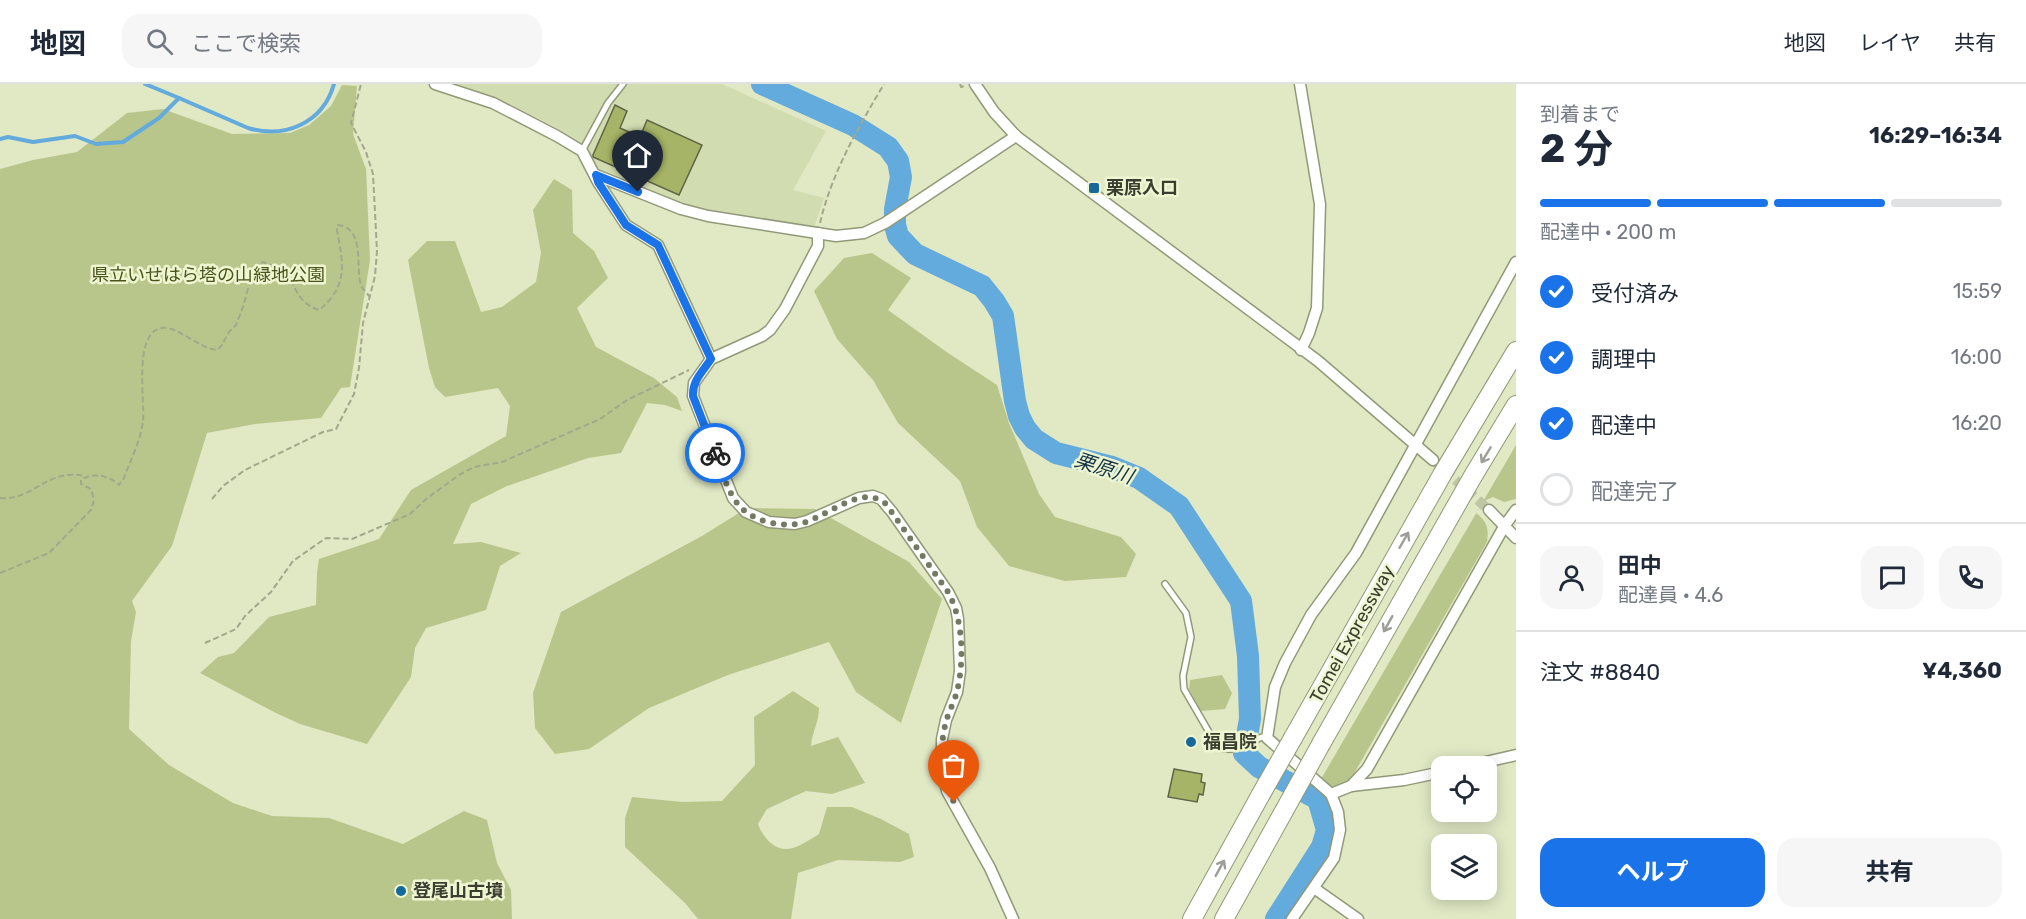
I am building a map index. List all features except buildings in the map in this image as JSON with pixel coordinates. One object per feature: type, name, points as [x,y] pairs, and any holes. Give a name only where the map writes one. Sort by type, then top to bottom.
[{"type":"highway","name":"Tomei Expressway","points":[[1192,919],[1443,473],[1516,351]]},
{"type":"highway","name":"Tomei Expressway","points":[[1224,919],[1467,486],[1516,405]]},
{"type":"street","points":[[435,84],[493,103],[582,151],[598,182],[626,225],[658,245],[711,359]]},
{"type":"street","points":[[975,84],[994,112],[1016,136],[1301,350],[1433,460]]},
{"type":"street","points":[[1300,84],[1320,204],[1317,308],[1310,333],[1301,350]]},
{"type":"street","points":[[596,175],[681,209],[708,216],[850,236],[864,233],[885,223],[1016,136]]},
{"type":"street","points":[[818,233],[818,246],[785,309],[770,330],[762,336],[711,359],[694,383],[693,396],[733,498],[740,507],[756,518],[769,522],[795,524],[859,498],[873,496],[881,499],[899,521],[952,599],[959,627],[960,671],[957,693],[946,720],[942,739],[942,767],[947,791],[990,868],[1013,919]]},
{"type":"street","points":[[1292,919],[1334,858],[1340,830],[1338,812],[1331,794],[1264,737],[1275,687],[1311,615],[1356,553],[1516,262]]},
{"type":"street","points":[[1489,510],[1516,538]]},
{"type":"street","points":[[1351,786],[1367,769],[1505,525],[1516,510]]},
{"type":"street","points":[[1497,759],[1516,755]]},
{"type":"street","points":[[1331,794],[1351,786],[1431,774]]},
{"type":"street","points":[[1314,888],[1358,919]]},
{"type":"lane","points":[[582,151],[608,103],[622,84]]},
{"type":"lane","points":[[1165,584],[1186,614],[1191,637],[1183,676],[1184,689],[1217,746],[1222,750],[1235,749],[1264,737]]},
{"type":"path","points":[[212,499],[223,486],[245,470],[323,432],[336,429],[354,394],[363,322],[370,297],[377,251],[373,174],[366,152],[351,123],[361,84]]},
{"type":"path","points":[[818,233],[824,206],[851,141],[884,84]]},
{"type":"path","points":[[0,498],[12,499],[57,476],[77,474],[105,476],[112,478],[119,485],[143,423],[143,351],[152,333],[160,328],[169,328],[194,343],[217,350],[236,325],[254,267],[263,262],[279,268],[298,295],[311,307],[320,310],[332,300],[338,291],[342,266],[337,230],[338,225],[344,226],[357,244],[361,286],[370,297]]},
{"type":"path","points":[[205,643],[236,629],[245,616],[271,592],[293,561],[326,538],[352,539],[410,514],[426,499],[474,467],[502,462],[600,419],[627,400],[690,370]]},
{"type":"path","points":[[0,573],[49,553],[91,510],[94,500],[91,489],[81,484],[81,480],[86,476]]},
{"type":"shaded area","points":[[448,84],[722,84],[826,131],[793,190],[824,198],[814,228],[737,216],[675,202],[606,175],[593,164],[581,142],[550,124],[495,98]]},
{"type":"green space","name":"県立いせはら塔の山緑地公園","points":[[342,85],[357,86],[353,134],[366,169],[370,260],[350,387],[341,388],[321,418],[255,424],[207,433],[172,546],[132,601],[136,612],[131,641],[129,729],[169,765],[233,803],[272,816],[329,818],[403,844],[464,811],[487,820],[497,863],[511,890],[512,919],[0,919],[0,169],[77,152],[127,113],[163,109],[232,134],[290,133],[309,125],[331,106]]},
{"type":"green space","points":[[554,179],[572,190],[573,233],[594,251],[608,278],[577,308],[596,347],[654,378],[677,397],[682,411],[665,405],[647,403],[621,453],[588,458],[507,486],[471,504],[453,544],[481,542],[521,553],[500,566],[486,610],[426,628],[415,648],[411,677],[367,744],[300,724],[200,673],[218,657],[234,653],[269,617],[316,605],[319,559],[379,539],[411,490],[506,436],[510,406],[498,388],[445,397],[435,387],[429,368],[408,260],[427,241],[455,241],[481,312],[502,307],[536,282],[541,253],[533,210]]},
{"type":"green space","points":[[872,253],[911,278],[888,310],[997,385],[1009,423],[1039,494],[1055,517],[1121,537],[1136,554],[1126,577],[1065,581],[1009,566],[977,527],[960,481],[898,423],[873,380],[837,339],[814,291],[844,258]]},
{"type":"green space","points":[[1516,445],[1516,499],[1504,502],[1493,497],[1486,500],[1477,511]]},
{"type":"green space","points":[[747,508],[815,509],[909,562],[942,599],[901,723],[856,692],[829,642],[728,675],[649,708],[589,749],[555,754],[535,728],[533,693],[561,612],[702,536]]},
{"type":"green space","points":[[1476,513],[1486,525],[1487,542],[1348,784],[1335,788],[1321,779]]},
{"type":"green space","points":[[1222,675],[1232,693],[1225,709],[1201,711],[1189,689],[1190,680]]},
{"type":"green space","points":[[793,691],[819,708],[811,746],[838,737],[865,783],[832,794],[806,791],[767,809],[758,824],[763,834],[776,846],[793,848],[819,834],[827,807],[852,807],[909,834],[914,857],[900,862],[838,860],[798,873],[791,919],[698,919],[685,903],[625,847],[625,818],[632,797],[682,802],[722,801],[755,765],[754,717]]},
{"type":"waterway","points":[[145,84],[179,98]]},
{"type":"waterway","points":[[0,139],[8,137],[33,142],[75,136],[96,144],[123,142],[159,118],[179,98],[248,128],[262,131],[289,129],[312,118],[329,98],[334,84]]},
{"type":"waterway","name":"栗原川","points":[[762,84],[853,125],[888,147],[898,161],[901,177],[895,209],[898,236],[915,254],[982,286],[994,301],[1003,316],[1015,401],[1025,428],[1034,439],[1056,453],[1112,467],[1139,478],[1179,506],[1241,601],[1248,656],[1250,719],[1244,753],[1259,767],[1318,799],[1327,830],[1322,847],[1276,919]]},
{"type":"tunnel","points":[[1433,460],[1489,510]]},
{"type":"way so far","points":[[715,453],[733,498],[740,507],[756,518],[769,522],[795,524],[859,498],[873,496],[881,499],[948,592],[956,608],[958,619],[960,671],[957,693],[946,720],[942,739],[942,767],[947,791],[954,802]]},
{"type":"place","name":"栗原入口","points":[[1094,188]]},
{"type":"place","name":"福昌院","points":[[1191,742]]},
{"type":"place","name":"登尾山古墳","points":[[401,891]]},
{"type":"route","points":[[638,192],[596,175],[598,182],[626,225],[658,245],[711,359],[692,389],[715,453]]}]
